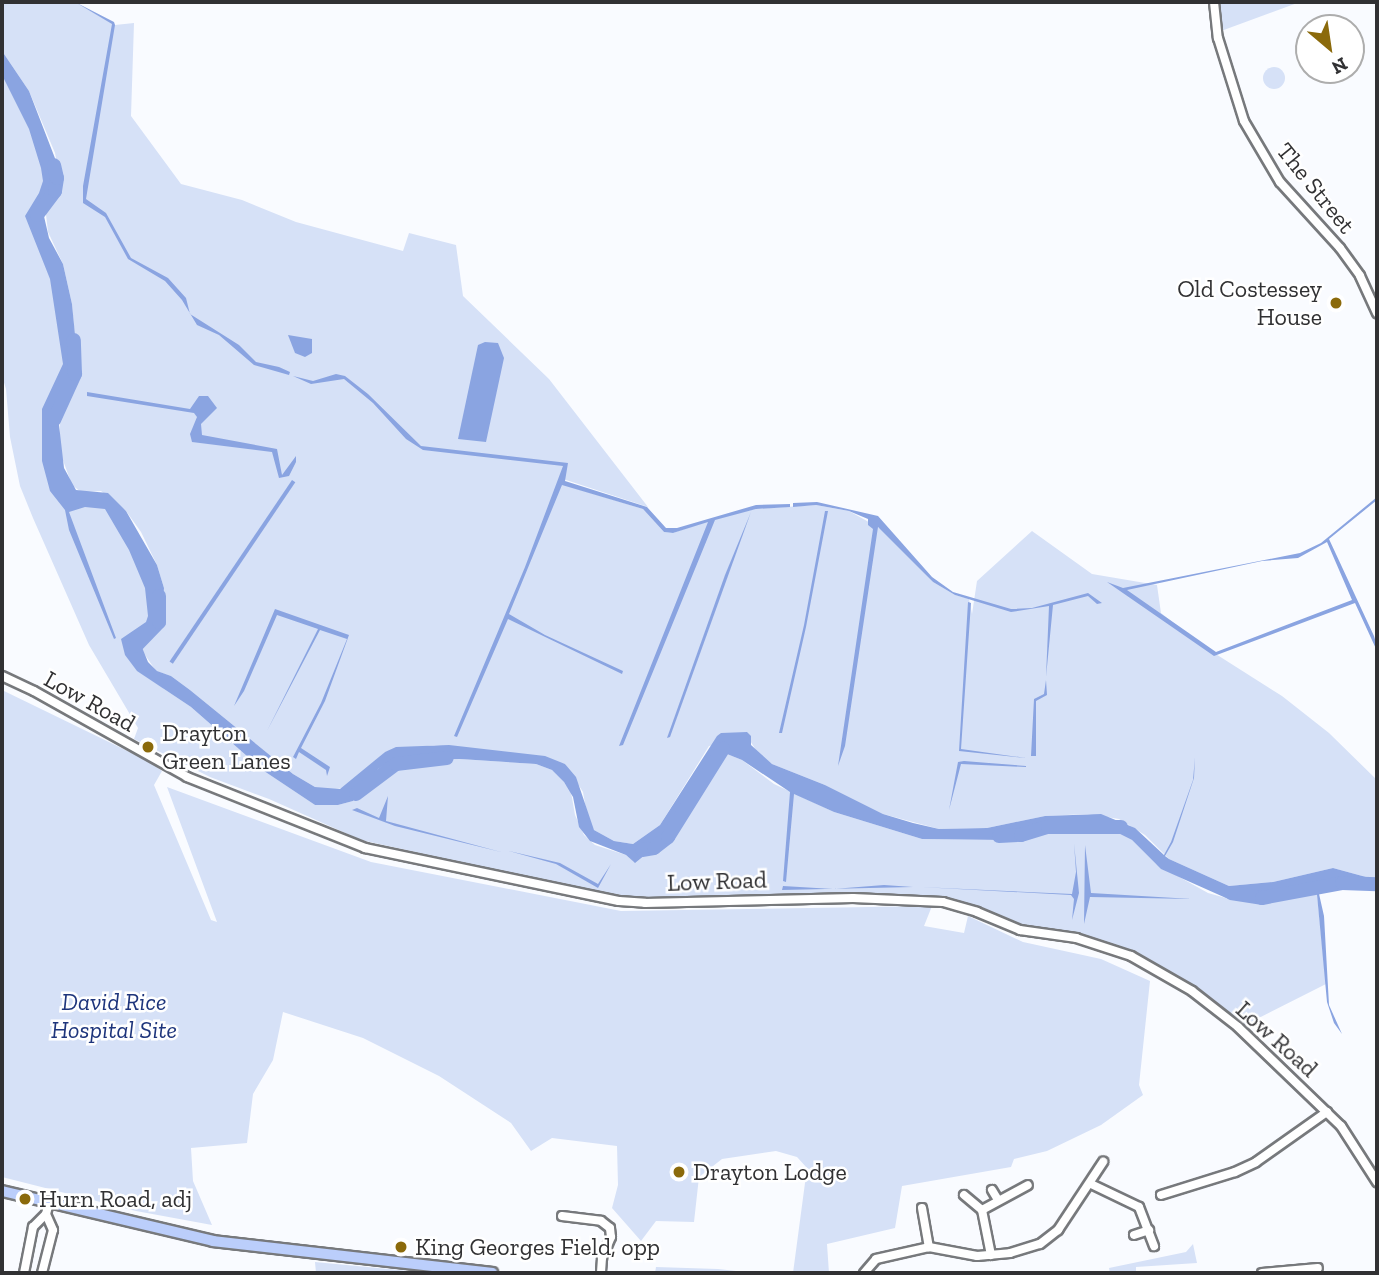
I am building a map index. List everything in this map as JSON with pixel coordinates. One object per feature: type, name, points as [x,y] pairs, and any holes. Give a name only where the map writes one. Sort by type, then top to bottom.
[{"type":"main road","points":[[2,1191],[48,1209],[212,1241],[492,1273]]},
{"type":"street","name":"The Street","points":[[1214,2],[1219,37],[1244,121],[1280,182],[1340,248],[1360,276],[1377,313]]},
{"type":"street","name":"Low Road","points":[[2,676],[34,691],[187,777],[365,848],[619,901],[853,898],[943,902],[977,912],[1020,930],[1098,944],[1131,956],[1192,990],[1238,1027],[1327,1112],[1349,1137],[1377,1182]]},
{"type":"street","points":[[1171,1203],[1164,1194],[1235,1172],[1256,1162],[1327,1112]]},
{"type":"street","points":[[864,1273],[876,1259],[929,1247],[977,1256],[1033,1247],[1058,1230],[1104,1162]]},
{"type":"street","points":[[1090,1184],[1139,1207],[1154,1246]]},
{"type":"street","points":[[982,1210],[1028,1185]]},
{"type":"street","points":[[992,1190],[998,1200]]},
{"type":"street","points":[[964,1195],[982,1210],[991,1255]]},
{"type":"street","points":[[922,1208],[929,1247]]},
{"type":"street","points":[[24,1273],[33,1227],[48,1209]]},
{"type":"street","points":[[42,1273],[52,1230],[48,1209]]},
{"type":"street","points":[[567,1213],[601,1221],[610,1228],[611,1237],[602,1258],[601,1273]]},
{"type":"street","points":[[1133,1235],[1149,1230]]},
{"type":"street","points":[[1262,1273],[1318,1268]]},
{"type":"green space","points":[[2,2],[75,2],[115,25],[134,23],[131,116],[181,184],[242,200],[296,222],[403,251],[409,233],[456,245],[463,296],[549,379],[648,507],[560,478],[558,483],[643,509],[664,532],[673,533],[718,517],[756,509],[816,505],[849,511],[883,530],[933,582],[955,595],[969,599],[972,614],[977,581],[1032,531],[1092,574],[1157,585],[1161,613],[1200,644],[1282,696],[1329,733],[1377,780],[1377,880],[1333,868],[1273,882],[1229,886],[1169,859],[1145,835],[1119,819],[1088,814],[1045,816],[987,828],[939,829],[883,814],[825,785],[772,764],[759,755],[749,739],[709,746],[660,825],[633,844],[614,841],[594,830],[588,821],[583,792],[565,764],[434,745],[385,752],[344,788],[327,790],[315,787],[293,774],[190,690],[171,676],[156,671],[141,649],[143,640],[135,648],[164,689],[191,707],[264,771],[315,805],[338,805],[353,801],[378,769],[393,760],[460,759],[536,764],[552,770],[571,792],[575,815],[584,835],[595,845],[626,855],[634,862],[660,844],[708,768],[717,758],[727,754],[742,760],[774,784],[834,812],[922,839],[992,840],[1050,827],[1106,827],[1132,840],[1156,864],[1208,893],[1226,898],[1265,897],[1316,884],[1326,984],[1241,1027],[1187,983],[1130,953],[1082,935],[1025,926],[955,899],[877,894],[651,899],[589,891],[361,840],[269,799],[210,777],[134,739],[138,728],[89,645],[33,518],[20,486],[10,437],[6,389],[2,376],[2,68],[58,178],[59,174],[55,153],[29,91],[2,51]],"holes":[[[45,206],[48,232],[63,264],[72,304],[76,348],[39,211]],[[60,409],[60,452],[72,485],[81,492],[101,491],[126,511],[141,532],[157,565],[164,588],[161,610],[108,508],[87,503],[58,484],[55,416]]]},
{"type":"green space","points":[[1218,2],[1300,2],[1221,31]]},
{"type":"green space","points":[[1274,67],[1282,70],[1285,78],[1282,86],[1274,89],[1266,86],[1263,78],[1266,70]]},
{"type":"green space","name":"David Rice Hospital Site","points":[[2,690],[148,761],[162,771],[154,785],[211,920],[217,922],[167,787],[371,862],[621,911],[932,906],[924,926],[964,933],[968,916],[1023,942],[1101,959],[1150,981],[1139,1085],[1143,1095],[1101,1125],[1047,1151],[1014,1159],[1011,1167],[902,1186],[895,1228],[827,1244],[829,1273],[793,1273],[807,1168],[797,1157],[776,1151],[722,1159],[699,1177],[694,1222],[656,1221],[641,1241],[612,1208],[618,1185],[617,1146],[552,1138],[531,1151],[511,1123],[439,1076],[363,1038],[283,1012],[273,1060],[253,1094],[247,1143],[191,1148],[193,1181],[212,1225],[136,1211],[2,1177]]},
{"type":"green space","points":[[1193,1244],[1197,1263],[1136,1267],[1136,1273],[1110,1273],[1109,1268],[1186,1252]]},
{"type":"green space","points":[[315,1262],[430,1273],[316,1273]]},
{"type":"green space","points":[[656,1267],[718,1269],[754,1273],[655,1273]]},
{"type":"water","points":[[75,2],[114,22],[115,25],[86,199],[106,213],[131,258],[168,278],[186,298],[190,313],[165,281],[128,259],[105,217],[83,203],[83,186],[112,24]]},
{"type":"water","points":[[2,51],[29,91],[58,166],[57,180],[43,212],[49,238],[63,264],[72,304],[77,355],[58,416],[64,468],[76,490],[108,493],[126,511],[157,565],[164,588],[163,602],[160,619],[141,645],[148,662],[157,671],[171,676],[190,690],[293,774],[315,787],[340,789],[385,752],[396,747],[449,745],[545,756],[565,764],[576,777],[594,830],[614,841],[633,844],[660,825],[717,736],[721,733],[747,732],[751,736],[751,745],[772,764],[825,785],[883,814],[913,823],[939,829],[987,828],[1045,816],[1101,814],[1135,828],[1164,855],[1193,780],[1195,757],[1194,778],[1173,842],[1165,856],[1169,859],[1229,886],[1273,882],[1333,868],[1377,880],[1377,891],[1333,880],[1317,885],[1324,916],[1329,1005],[1342,1034],[1334,1023],[1327,1002],[1316,884],[1264,897],[1226,898],[1161,869],[1132,840],[1106,827],[1050,827],[1001,840],[922,839],[834,812],[794,794],[786,882],[783,881],[790,792],[742,760],[727,754],[717,758],[708,768],[672,833],[635,863],[626,855],[590,841],[579,827],[573,797],[564,782],[552,770],[536,764],[460,759],[393,760],[378,769],[353,801],[338,805],[315,805],[264,771],[191,707],[137,671],[125,655],[121,639],[146,622],[148,616],[145,588],[129,550],[105,509],[85,507],[69,512],[116,638],[114,639],[69,530],[65,510],[50,491],[42,461],[42,409],[63,364],[50,279],[25,216],[43,181],[41,168],[29,129],[2,75]]},
{"type":"water","points":[[191,314],[239,345],[256,362],[279,367],[290,372],[289,375],[254,365],[219,335],[197,325]]},
{"type":"water","points":[[288,335],[312,339],[312,353],[305,357],[295,353]]},
{"type":"water","points":[[485,342],[498,343],[504,358],[486,442],[458,439],[478,345]]},
{"type":"water","points":[[336,374],[345,376],[368,394],[421,446],[568,463],[565,481],[647,507],[666,528],[677,528],[756,505],[790,504],[790,507],[756,509],[715,520],[623,745],[619,746],[708,522],[673,533],[664,532],[643,509],[562,485],[509,614],[545,635],[623,671],[622,674],[508,619],[457,737],[454,736],[525,567],[563,466],[423,450],[406,439],[373,403],[344,379],[311,384],[293,376],[313,381]]},
{"type":"water","points":[[87,392],[190,409],[199,396],[208,396],[217,408],[201,424],[202,435],[277,449],[282,475],[296,456],[296,462],[289,476],[279,478],[272,452],[192,442],[190,434],[197,417],[194,413],[87,396]]},
{"type":"water","points":[[292,480],[295,482],[173,664],[170,662]]},
{"type":"water","points":[[1377,497],[1377,500],[1329,539],[1374,636],[1377,651],[1355,603],[1214,656],[1107,582],[1123,588],[1300,553],[1321,543]],"holes":[[[1327,542],[1352,600],[1216,652],[1127,590],[1262,561],[1298,558]]]},
{"type":"water","points":[[817,502],[878,516],[932,577],[953,592],[1011,609],[1032,608],[1088,593],[1102,603],[1097,604],[1088,596],[1053,605],[1046,677],[1049,606],[1011,612],[955,595],[933,582],[878,527],[845,746],[838,766],[873,529],[868,525],[868,519],[849,511],[816,505],[793,507],[793,503]]},
{"type":"water","points":[[825,511],[828,511],[806,627],[782,733],[779,733],[804,625]]},
{"type":"water","points":[[751,512],[670,737],[667,738],[725,575]]},
{"type":"water","points":[[968,602],[971,603],[961,749],[1026,758],[959,751]]},
{"type":"water","points":[[275,609],[349,635],[325,701],[301,748],[330,767],[327,776],[326,770],[299,752],[296,759],[293,757],[321,703],[347,639],[320,630],[267,731],[318,629],[277,615],[244,691],[234,706]]},
{"type":"water","points":[[1046,680],[1047,695],[1036,701],[1036,756],[1031,756],[1034,699],[1044,694]]},
{"type":"water","points":[[958,762],[1026,767],[961,764],[949,810]]},
{"type":"water","points":[[388,796],[386,821],[501,852],[395,826],[352,810],[357,808],[379,818]]},
{"type":"water","points":[[1074,843],[1079,893],[1072,920],[1074,899],[1071,895],[920,887],[1072,894],[1076,872]]},
{"type":"water","points":[[1085,845],[1091,893],[1192,899],[1090,897],[1084,924]]},
{"type":"water","points":[[505,850],[560,863],[598,884],[611,864],[598,888],[556,864]]},
{"type":"water","points":[[884,885],[913,887],[836,889]]},
{"type":"water","points":[[783,886],[831,889],[782,890]]},
{"type":"waterway","points":[[37,215],[55,191],[57,178],[54,165]]},
{"type":"waterway","points":[[54,420],[75,374],[74,340]]},
{"type":"waterway","points":[[136,646],[159,622],[159,596]]},
{"type":"waterway","points":[[642,850],[654,848],[668,837],[723,749]]},
{"type":"waterway","points":[[356,794],[396,764],[447,758]]},
{"type":"waterway","points":[[999,836],[1021,835],[1048,827],[1121,827]]},
{"type":"waterway","points":[[1231,893],[1262,898],[1342,883],[1377,884]]},
{"type":"place","name":"Old Costessey House","points":[[1336,303]]},
{"type":"place","name":"Drayton Green Lanes","points":[[148,747]]},
{"type":"place","name":"Drayton Lodge","points":[[679,1172]]},
{"type":"place","name":"Hurn Road, adj","points":[[25,1199]]},
{"type":"place","name":"King Georges Field, opp","points":[[401,1247]]}]
